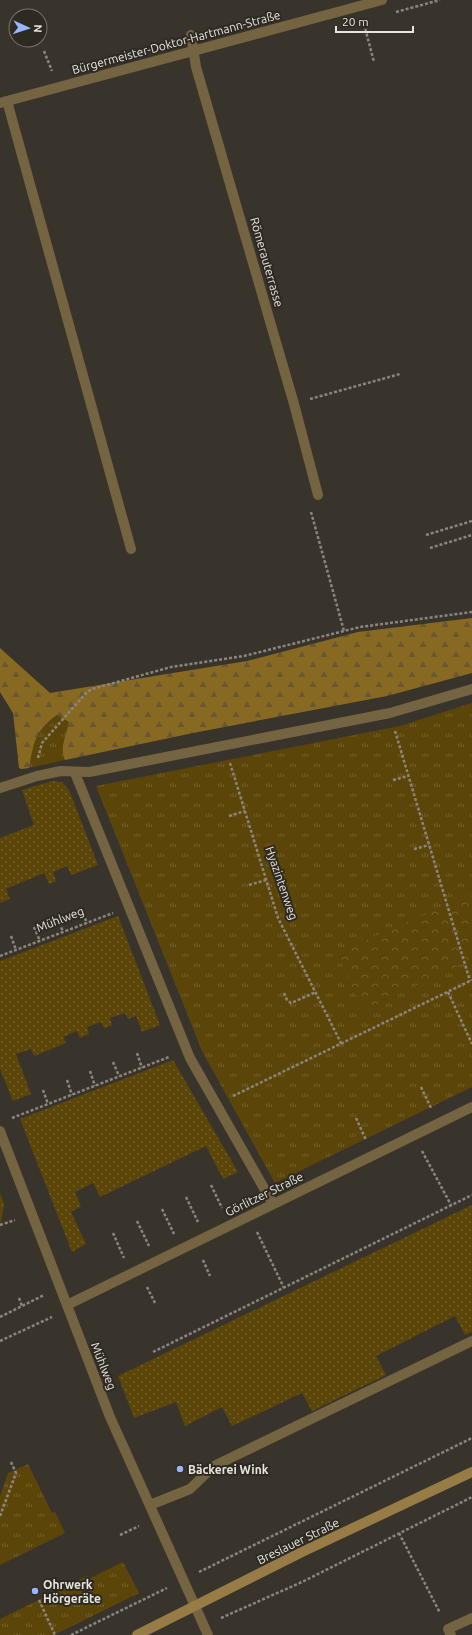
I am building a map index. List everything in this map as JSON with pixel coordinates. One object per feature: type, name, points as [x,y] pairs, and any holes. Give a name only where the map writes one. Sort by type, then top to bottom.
[{"type":"main road","name":"Breslauer Straße","points":[[137,1635],[302,1552],[472,1472]]},
{"type":"street","name":"Bürgermeister-Doktor-Hartmann-Straße","points":[[4,102],[382,0]]},
{"type":"street","name":"Römerauterrasse","points":[[191,36],[195,50],[196,67],[294,404],[318,495]]},
{"type":"street","points":[[4,102],[131,549]]},
{"type":"street","points":[[0,788],[60,771],[75,773],[89,772],[390,713],[472,689]]},
{"type":"street","points":[[75,773],[187,1050],[272,1204]]},
{"type":"street","name":"Görlitzer Straße","points":[[68,1307],[230,1224],[472,1107]]},
{"type":"street","name":"Mühlweg","points":[[0,1131],[110,1417],[206,1631]]},
{"type":"street","points":[[150,1505],[190,1489],[214,1466],[472,1341]]},
{"type":"street","points":[[450,1632],[472,1618]]},
{"type":"path","points":[[361,6],[363,21],[374,62]]},
{"type":"path","points":[[44,51],[52,73]]},
{"type":"path","points":[[294,404],[400,374]]},
{"type":"path","points":[[318,495],[311,504],[311,509],[344,631]]},
{"type":"path","points":[[426,535],[472,521]]},
{"type":"path","points":[[430,548],[472,535]]},
{"type":"path","points":[[36,766],[42,743],[86,693],[92,689],[172,667],[244,656],[360,627],[472,612]]},
{"type":"path","points":[[216,1105],[471,980],[390,713]]},
{"type":"path","name":"Hyazintenweg","points":[[225,745],[278,918],[342,1044]]},
{"type":"path","points":[[393,780],[408,776]]},
{"type":"path","points":[[229,816],[245,811]]},
{"type":"path","points":[[414,849],[429,845]]},
{"type":"path","points":[[249,885],[266,880]]},
{"type":"path","name":"Mühlweg","points":[[0,956],[128,907]]},
{"type":"path","points":[[81,909],[87,923]]},
{"type":"path","points":[[58,918],[63,932]]},
{"type":"path","points":[[34,927],[40,941]]},
{"type":"path","points":[[11,936],[16,950]]},
{"type":"path","points":[[284,993],[287,1000],[291,1003],[316,992]]},
{"type":"path","points":[[448,992],[472,1044]]},
{"type":"path","points":[[7,1120],[187,1050]]},
{"type":"path","points":[[137,1053],[142,1068]]},
{"type":"path","points":[[113,1062],[119,1076]]},
{"type":"path","points":[[90,1071],[95,1086]]},
{"type":"path","points":[[67,1080],[72,1095]]},
{"type":"path","points":[[421,1087],[439,1123]]},
{"type":"path","points":[[43,1090],[48,1104]]},
{"type":"path","points":[[414,1135],[451,1205]]},
{"type":"path","points":[[211,1186],[230,1224]]},
{"type":"path","points":[[153,1352],[472,1195]]},
{"type":"path","points":[[186,1197],[206,1236]]},
{"type":"path","points":[[162,1209],[181,1249]]},
{"type":"path","points":[[248,1216],[284,1288]]},
{"type":"path","points":[[137,1221],[156,1261]]},
{"type":"path","points":[[112,1233],[132,1273]]},
{"type":"path","points":[[0,1316],[60,1287]]},
{"type":"path","points":[[19,1298],[22,1306]]},
{"type":"path","points":[[0,1340],[68,1307]]},
{"type":"path","points":[[71,1635],[472,1438]]},
{"type":"path","points":[[0,1516],[16,1473],[11,1462]]},
{"type":"path","points":[[206,1631],[399,1533],[472,1498]]},
{"type":"path","points":[[399,1533],[450,1632]]},
{"type":"path","points":[[39,1600],[55,1635]]},
{"type":"green space","points":[[472,618],[472,673],[387,696],[193,733],[65,760],[63,755],[63,746],[69,722],[57,715],[44,726],[40,732],[34,744],[29,768],[19,768],[13,713],[0,692],[0,648],[50,693],[247,661],[358,632]]},
{"type":"green space","points":[[472,703],[472,1087],[275,1183],[202,1051],[96,786],[400,726]]},
{"type":"green space","points":[[57,715],[69,722],[63,755],[65,760],[29,768],[34,744],[40,732]]},
{"type":"green space","points":[[52,781],[62,782],[69,790],[98,865],[71,875],[67,866],[53,872],[56,881],[49,884],[44,873],[6,889],[10,899],[0,903],[0,838],[34,825],[22,790]]},
{"type":"green space","points":[[472,894],[472,959],[363,1011],[337,953]]},
{"type":"green space","points":[[118,916],[160,1025],[142,1032],[136,1016],[128,1019],[125,1013],[110,1018],[112,1025],[104,1028],[101,1022],[87,1027],[89,1034],[80,1038],[77,1031],[63,1037],[66,1043],[34,1056],[31,1049],[16,1054],[31,1094],[13,1101],[0,1069],[0,961]]},
{"type":"green space","points":[[173,1060],[238,1172],[223,1179],[206,1146],[100,1197],[93,1183],[75,1192],[81,1206],[71,1212],[86,1244],[72,1252],[20,1119]]},
{"type":"green space","points":[[0,1193],[4,1204],[0,1229]]},
{"type":"green space","points":[[472,1205],[472,1332],[465,1335],[455,1316],[376,1356],[386,1375],[312,1411],[302,1393],[232,1426],[222,1407],[185,1426],[176,1402],[134,1418],[118,1376]]},
{"type":"green space","points":[[28,1464],[52,1513],[55,1512],[65,1533],[0,1565],[0,1497],[8,1473]]},
{"type":"green space","points":[[123,1562],[139,1593],[54,1635],[0,1635],[0,1619],[87,1576],[88,1579]]},
{"type":"place","name":"Bäckerei Wink","points":[[180,1469]]},
{"type":"place","name":"Ohrwerk Hörgeräte","points":[[35,1591]]}]
